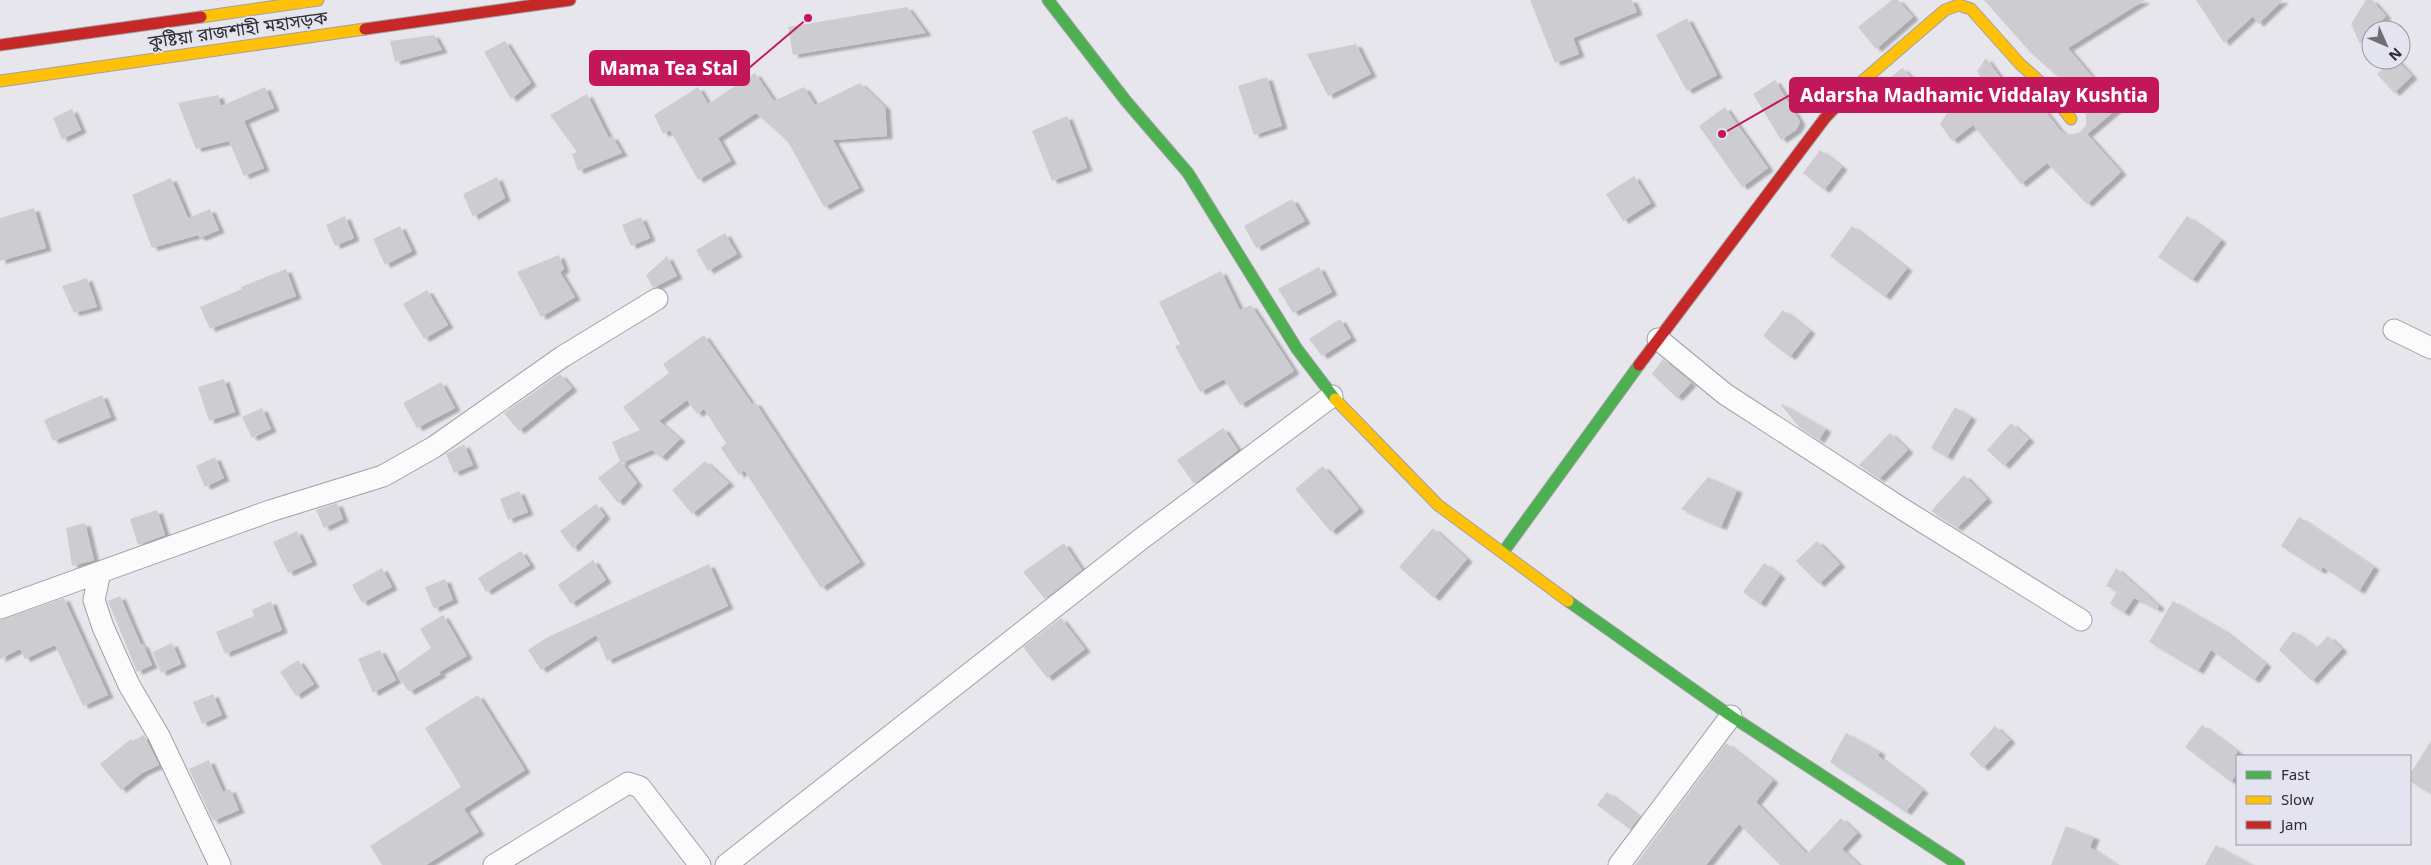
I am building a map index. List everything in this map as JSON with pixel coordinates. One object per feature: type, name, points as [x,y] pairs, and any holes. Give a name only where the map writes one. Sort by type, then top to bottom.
[{"type":"main road","name":"কুষ্টিয়া রাজশাহী মহাসড়ক","points":[[0,45],[242,14],[318,0]]},
{"type":"main road","name":"কুষ্টিয়া রাজশাহী মহাসড়ক","points":[[0,81],[245,43],[570,0]]},
{"type":"main road","points":[[1048,0],[1126,101],[1188,173],[1297,349],[1332,396],[1438,504],[1504,551],[1564,598],[1731,716],[1960,865]]},
{"type":"main road","points":[[1504,551],[1658,339],[1825,118],[1843,98],[1945,10],[1959,5],[1971,9],[2020,64],[2048,89],[2071,119]]},
{"type":"street","points":[[0,608],[270,511],[383,476],[434,447],[562,357],[657,299]]},
{"type":"street","points":[[2394,330],[2431,348]]},
{"type":"street","points":[[1658,339],[1725,394],[1904,510],[2081,620]]},
{"type":"street","points":[[726,865],[1141,539],[1332,396]]},
{"type":"street","points":[[100,572],[94,600],[103,627],[129,685],[159,736],[220,865]]},
{"type":"street","points":[[1619,865],[1731,716]]},
{"type":"street","points":[[494,865],[628,783],[640,787],[700,865]]},
{"type":"building","points":[[1530,0],[1632,0],[1637,12],[1573,38],[1579,54],[1555,63]]},
{"type":"building","points":[[1892,0],[1898,0],[1913,17],[1876,49],[1858,27]]},
{"type":"building","points":[[1984,0],[2145,0],[2068,48],[2118,108],[2087,134],[2121,172],[2087,204],[2047,163],[2021,184],[1973,125],[1952,141],[1940,124],[1967,84],[1988,109],[1995,105],[1977,71],[1986,58],[2024,110],[2037,100],[2065,134],[2080,132],[2086,125],[2084,110],[2060,79],[2031,53]]},
{"type":"building","points":[[2196,0],[2283,0],[2258,24],[2253,16],[2224,43]]},
{"type":"building","points":[[2366,0],[2372,0],[2386,16],[2382,20],[2361,20],[2360,44],[2351,24]]},
{"type":"building","points":[[907,7],[926,33],[793,55],[788,27]]},
{"type":"building","points":[[1687,18],[1717,75],[1687,91],[1656,35]]},
{"type":"building","points":[[434,35],[442,50],[395,62],[390,41]]},
{"type":"building","points":[[505,41],[531,83],[511,99],[484,52]]},
{"type":"building","points":[[1356,44],[1371,74],[1328,96],[1307,54]]},
{"type":"building","points":[[1902,68],[1922,88],[1901,109],[1879,87]]},
{"type":"building","points":[[2381,70],[2406,70],[2412,76],[2394,93],[2377,74]]},
{"type":"building","points":[[755,73],[774,101],[804,87],[815,105],[860,83],[885,107],[887,136],[833,140],[859,188],[824,207],[788,142],[756,113],[718,138],[731,161],[698,180],[670,130],[663,134],[654,115],[698,87],[708,104]]},
{"type":"building","points":[[1267,77],[1282,126],[1254,135],[1238,86]]},
{"type":"building","points":[[1775,80],[1800,122],[1796,130],[1781,140],[1753,94]]},
{"type":"building","points":[[265,87],[274,108],[244,121],[264,168],[244,176],[229,141],[196,149],[178,103],[218,95],[221,106]]},
{"type":"building","points":[[587,94],[609,138],[612,136],[622,153],[578,171],[572,154],[577,152],[550,115]]},
{"type":"building","points":[[1725,107],[1768,168],[1742,187],[1699,126]]},
{"type":"building","points":[[72,109],[81,130],[62,139],[53,118]]},
{"type":"building","points":[[1067,116],[1087,168],[1052,181],[1032,131]]},
{"type":"building","points":[[1820,150],[1842,167],[1824,190],[1803,173]]},
{"type":"building","points":[[1634,176],[1651,203],[1623,221],[1606,194]]},
{"type":"building","points":[[497,177],[505,198],[473,217],[463,194]]},
{"type":"building","points":[[171,178],[188,218],[210,209],[219,230],[200,238],[198,235],[152,248],[132,195]]},
{"type":"building","points":[[1292,199],[1305,221],[1256,248],[1244,226]]},
{"type":"building","points":[[34,208],[46,248],[0,261],[0,218]]},
{"type":"building","points":[[345,216],[354,238],[335,246],[326,225]]},
{"type":"building","points":[[2187,216],[2221,240],[2192,280],[2158,257]]},
{"type":"building","points":[[641,217],[650,238],[631,246],[622,225]]},
{"type":"building","points":[[400,226],[412,251],[385,265],[373,239]]},
{"type":"building","points":[[1852,226],[1907,268],[1885,297],[1830,256]]},
{"type":"building","points":[[725,233],[737,254],[708,271],[696,250]]},
{"type":"building","points":[[559,255],[564,269],[560,272],[575,297],[541,317],[517,272]]},
{"type":"building","points":[[667,256],[677,276],[653,288],[646,275]]},
{"type":"building","points":[[1319,267],[1332,292],[1293,313],[1278,289]]},
{"type":"building","points":[[286,269],[296,296],[210,329],[200,307],[242,289],[241,287]]},
{"type":"building","points":[[1221,271],[1240,310],[1251,305],[1294,371],[1240,405],[1224,379],[1200,392],[1175,346],[1180,344],[1159,302]]},
{"type":"building","points":[[87,278],[97,307],[74,313],[62,286]]},
{"type":"building","points":[[427,290],[448,325],[424,339],[403,304]]},
{"type":"building","points":[[1783,310],[1810,331],[1790,357],[1763,336]]},
{"type":"building","points":[[1340,319],[1351,338],[1322,356],[1309,339]]},
{"type":"building","points":[[704,335],[752,404],[755,402],[860,562],[821,588],[744,470],[739,475],[721,448],[726,443],[704,409],[697,414],[687,400],[659,421],[680,439],[661,458],[652,450],[622,463],[637,483],[618,503],[598,478],[620,461],[612,442],[640,430],[623,407],[669,373],[663,364]]},
{"type":"building","points":[[1663,359],[1691,383],[1677,398],[1652,374]]},
{"type":"building","points":[[560,374],[572,388],[519,431],[504,413]]},
{"type":"building","points":[[224,379],[235,412],[209,421],[198,387]]},
{"type":"building","points":[[441,382],[455,408],[417,428],[403,403]]},
{"type":"building","points":[[102,395],[111,417],[53,441],[44,420]]},
{"type":"building","points":[[1782,404],[1826,429],[1819,440],[1799,427]]},
{"type":"building","points":[[1955,407],[1971,417],[1947,457],[1931,448]]},
{"type":"building","points":[[262,408],[271,429],[252,438],[242,417]]},
{"type":"building","points":[[2011,423],[2029,439],[2004,466],[1987,450]]},
{"type":"building","points":[[1223,428],[1238,450],[1194,484],[1177,460]]},
{"type":"building","points":[[1890,433],[1908,450],[1879,479],[1859,465]]},
{"type":"building","points":[[464,444],[473,465],[454,473],[446,454]]},
{"type":"building","points":[[215,457],[224,478],[205,487],[196,466]]},
{"type":"building","points":[[705,461],[729,483],[692,514],[672,490]]},
{"type":"building","points":[[1323,466],[1359,509],[1331,532],[1295,489]]},
{"type":"building","points":[[1964,475],[1987,499],[1957,528],[1931,511]]},
{"type":"building","points":[[1708,477],[1737,490],[1721,527],[1681,509]]},
{"type":"building","points":[[519,491],[528,512],[508,520],[500,499]]},
{"type":"building","points":[[337,503],[343,519],[324,528],[316,510]]},
{"type":"building","points":[[596,504],[605,516],[573,549],[560,531]]},
{"type":"building","points":[[157,510],[165,535],[138,545],[130,519]]},
{"type":"building","points":[[2299,517],[2374,567],[2359,591],[2323,567],[2320,571],[2281,546]]},
{"type":"building","points":[[85,523],[94,560],[72,566],[66,528]]},
{"type":"building","points":[[1433,528],[1467,559],[1434,598],[1399,567]]},
{"type":"building","points":[[297,531],[312,562],[288,573],[273,542]]},
{"type":"building","points":[[1817,541],[1840,564],[1819,584],[1796,561]]},
{"type":"building","points":[[1064,543],[1082,570],[1045,599],[1023,572]]},
{"type":"building","points":[[521,551],[530,565],[486,592],[478,578]]},
{"type":"building","points":[[593,560],[606,580],[571,604],[558,585]]},
{"type":"building","points":[[1764,563],[1780,575],[1760,604],[1743,592]]},
{"type":"building","points":[[709,564],[728,606],[607,661],[596,635],[541,670],[528,650],[548,637]]},
{"type":"building","points":[[382,568],[392,587],[362,603],[352,585]]},
{"type":"building","points":[[2116,568],[2159,606],[2157,609],[2134,598],[2124,613],[2110,604],[2117,591],[2106,586]]},
{"type":"building","points":[[445,579],[453,600],[434,609],[425,587]]},
{"type":"building","points":[[120,596],[141,645],[143,644],[152,665],[137,672],[108,601]]},
{"type":"building","points":[[64,598],[108,695],[83,706],[55,645],[25,659],[20,649],[0,659],[0,620]]},
{"type":"building","points":[[271,601],[282,630],[225,654],[216,632],[254,616],[252,610]]},
{"type":"building","points":[[2173,601],[2223,630],[2266,664],[2254,680],[2211,650],[2198,671],[2149,642]]},
{"type":"building","points":[[443,615],[467,656],[439,672],[441,674],[409,692],[396,673],[431,648],[420,629]]},
{"type":"building","points":[[1061,618],[1085,649],[1047,678],[1023,647]]},
{"type":"building","points":[[2293,631],[2316,648],[2328,636],[2342,649],[2312,681],[2279,650]]},
{"type":"building","points":[[172,643],[181,664],[161,673],[153,652]]},
{"type":"building","points":[[380,650],[396,680],[373,693],[358,659]]},
{"type":"building","points":[[298,660],[314,684],[296,696],[280,672]]},
{"type":"building","points":[[213,694],[222,715],[202,724],[193,702]]},
{"type":"building","points":[[478,695],[525,770],[464,809],[479,832],[426,865],[382,865],[370,846],[461,787],[425,728]]},
{"type":"building","points":[[2202,725],[2237,751],[2236,774],[2231,782],[2185,747]]},
{"type":"building","points":[[1995,726],[2010,740],[1983,768],[1969,754]]},
{"type":"building","points":[[1846,733],[1880,752],[1878,756],[1923,790],[1906,812],[1830,762]]},
{"type":"building","points":[[144,735],[159,765],[142,773],[121,790],[100,764],[131,739],[132,741]]},
{"type":"building","points":[[2431,741],[2431,794],[2411,782],[2411,772]]},
{"type":"building","points":[[1726,743],[1773,780],[1756,802],[1807,854],[1841,818],[1857,833],[1842,849],[1859,865],[1780,865],[1739,824],[1706,865],[1635,865]]},
{"type":"building","points":[[209,760],[223,792],[230,789],[239,810],[213,821],[189,769]]},
{"type":"building","points":[[1607,792],[1640,817],[1630,829],[1597,805]]},
{"type":"building","points":[[2066,826],[2094,837],[2090,847],[2117,865],[2051,865]]},
{"type":"building","points":[[2216,845],[2252,865],[2205,865]]},
{"type":"traffic: fast","points":[[1048,0],[1126,101],[1188,173],[1297,349],[1335,399]]},
{"type":"traffic: fast","points":[[1504,551],[1639,365]]},
{"type":"traffic: fast","points":[[1568,601],[1731,716],[1959,865]]},
{"type":"traffic: slow","points":[[201,17],[318,0]]},
{"type":"traffic: slow","points":[[1852,90],[1945,10],[1959,5],[1971,9],[2020,64],[2048,89],[2071,119]]},
{"type":"traffic: slow","points":[[0,81],[365,29]]},
{"type":"traffic: slow","points":[[1335,399],[1438,505],[1568,601]]},
{"type":"traffic: jam","points":[[365,29],[570,0]]},
{"type":"traffic: jam","points":[[0,45],[201,17]]},
{"type":"traffic: jam","points":[[1639,365],[1825,118],[1852,90]]},
{"type":"place","name":"Mama Tea Stal","points":[[808,18]]},
{"type":"place","name":"Adarsha Madhamic Viddalay Kushtia","points":[[1722,134]]}]
